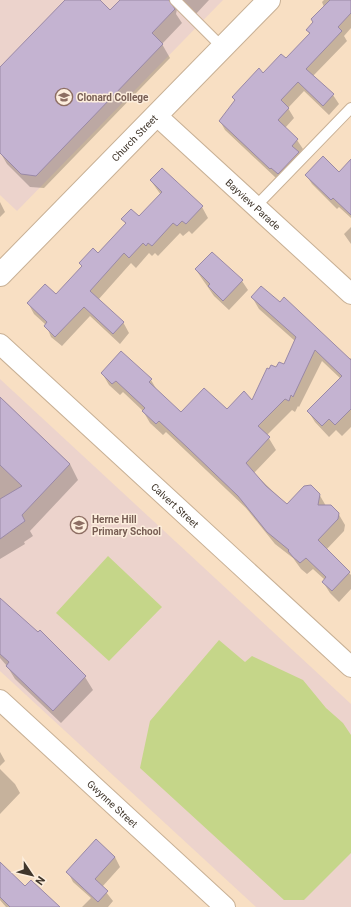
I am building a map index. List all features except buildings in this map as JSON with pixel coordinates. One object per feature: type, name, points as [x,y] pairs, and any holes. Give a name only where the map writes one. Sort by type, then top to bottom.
[{"type":"street","name":"Church Street","points":[[0,275],[269,0]]},
{"type":"street","name":"Bayview Parade","points":[[156,115],[351,294]]},
{"type":"street","name":"Calvert Street","points":[[0,344],[351,667]]},
{"type":"street","name":"Gwynne Street","points":[[0,700],[225,907]]},
{"type":"lane","points":[[175,0],[222,47]]},
{"type":"lane","points":[[256,206],[351,108]]},
{"type":"shaded area","name":"Clonard College","points":[[0,0],[223,0],[17,211],[0,195]]},
{"type":"shaded area","name":"Herne Hill Primary School","points":[[0,379],[351,704],[351,907],[256,907],[0,671]]},
{"type":"green space","points":[[108,556],[162,607],[109,661],[56,613]]},
{"type":"green space","points":[[219,640],[245,662],[252,656],[303,680],[326,708],[343,723],[351,735],[351,853],[304,900],[284,900],[140,768],[150,721]]},
{"type":"place","name":"Clonard College","points":[[64,97]]},
{"type":"place","name":"Herne Hill Primary School","points":[[79,525]]}]
